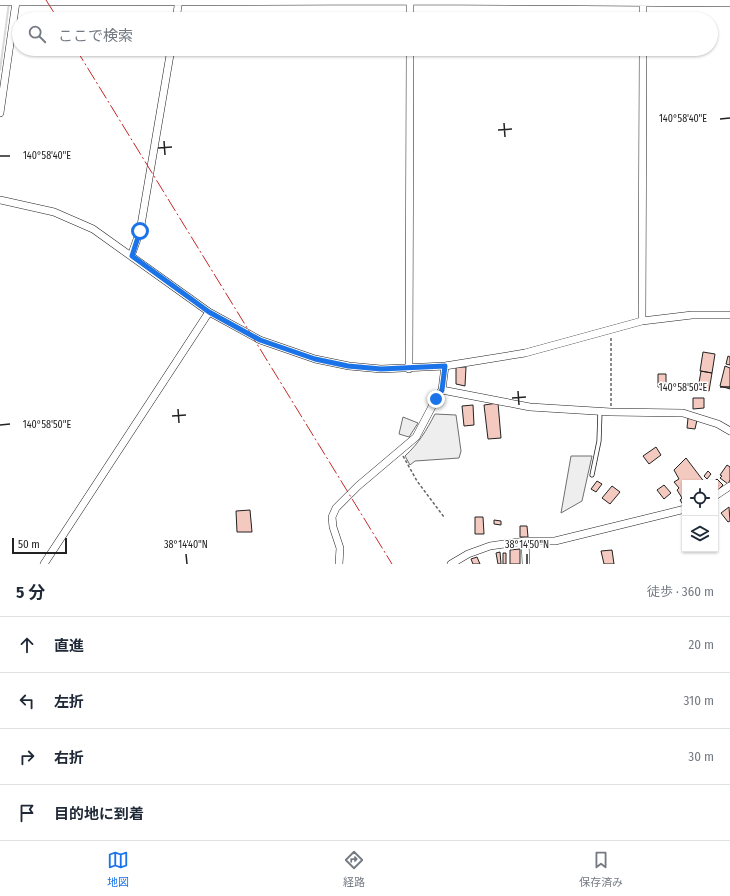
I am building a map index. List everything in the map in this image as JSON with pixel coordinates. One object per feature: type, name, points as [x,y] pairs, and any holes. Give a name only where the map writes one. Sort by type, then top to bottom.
[{"type":"street","points":[[410,0],[410,12]]},
{"type":"street","points":[[0,113],[8,2],[410,0],[730,3]]},
{"type":"street","points":[[177,12],[179,1]]},
{"type":"street","points":[[643,1],[643,12]]},
{"type":"street","points":[[132,256],[140,231],[170,56]]},
{"type":"street","points":[[409,368],[410,56]]},
{"type":"street","points":[[642,321],[643,56]]},
{"type":"street","points":[[0,200],[54,212],[93,229],[209,312],[260,340],[315,359],[348,366],[381,369],[445,366],[525,353],[642,321],[692,315],[730,315]]},
{"type":"street","points":[[44,564],[209,312]]},
{"type":"street","points":[[339,564],[340,548],[333,527],[332,517],[336,508],[358,486],[416,437],[442,390],[445,366]]},
{"type":"street","points":[[442,390],[530,407],[611,412],[683,413],[718,424],[730,431]]},
{"type":"street","points":[[718,494],[730,486]]},
{"type":"street","points":[[451,564],[468,554],[490,546],[525,541],[555,540],[682,510]]},
{"type":"street","points":[[525,541],[526,564]]},
{"type":"lane","points":[[592,475],[599,441],[600,411]]},
{"type":"path","points":[[611,329],[611,412]]},
{"type":"path","points":[[400,451],[417,481],[444,517]]},
{"type":"shaded area","points":[[435,414],[456,415],[461,451],[459,458],[415,461],[410,465],[405,456],[422,436]]},
{"type":"shaded area","points":[[403,417],[418,423],[409,437],[399,434]]},
{"type":"shaded area","points":[[571,456],[592,456],[582,501],[561,513]]},
{"type":"building","points":[[703,352],[715,354],[712,373],[700,371]]},
{"type":"building","points":[[728,356],[730,357],[730,365],[726,364]]},
{"type":"building","points":[[725,366],[730,368],[730,389],[720,386]]},
{"type":"building","points":[[456,367],[466,367],[465,386],[456,384]]},
{"type":"building","points":[[701,371],[712,373],[709,391],[698,389]]},
{"type":"building","points":[[658,374],[666,374],[666,387],[658,387]]},
{"type":"building","points":[[693,398],[704,398],[704,408],[693,409]]},
{"type":"building","points":[[498,403],[501,438],[488,439],[484,405]]},
{"type":"building","points":[[473,405],[474,425],[464,426],[462,406]]},
{"type":"building","points":[[688,418],[697,420],[695,429],[687,428]]},
{"type":"building","points":[[656,447],[661,455],[649,464],[643,456]]},
{"type":"building","points":[[686,458],[703,480],[682,480],[682,498],[677,490],[679,488],[674,482],[679,479],[674,470]]},
{"type":"building","points":[[727,465],[730,467],[730,480],[728,484],[720,478],[722,476],[720,475]]},
{"type":"building","points":[[708,471],[711,474],[707,479],[704,476]]},
{"type":"building","points":[[718,480],[723,485],[718,490]]},
{"type":"building","points":[[597,481],[602,484],[596,492],[591,489]]},
{"type":"building","points":[[664,485],[671,493],[664,499],[657,490]]},
{"type":"building","points":[[612,486],[620,492],[610,504],[602,498]]},
{"type":"building","points":[[729,507],[730,521],[728,522],[721,513]]},
{"type":"building","points":[[250,510],[252,532],[237,532],[236,511]]},
{"type":"building","points":[[475,517],[483,517],[484,534],[475,534]]},
{"type":"building","points":[[494,520],[501,521],[501,525],[494,524]]},
{"type":"building","points":[[520,526],[527,526],[528,537],[520,537]]},
{"type":"building","points":[[520,549],[520,564],[510,564],[510,550]]},
{"type":"building","points":[[612,550],[614,564],[604,564],[601,551]]},
{"type":"building","points":[[500,552],[501,564],[498,564],[496,553]]},
{"type":"building","points":[[503,553],[506,553],[506,564],[503,564]]},
{"type":"building","points":[[477,557],[480,564],[473,564],[471,559]]},
{"type":"waterway","points":[[0,70],[9,3]]},
{"type":"power","points":[[46,0],[54,12]]},
{"type":"power","points":[[80,56],[392,564]]},
{"type":"route","points":[[140,231],[132,256],[209,312],[260,340],[315,359],[348,366],[381,369],[445,366],[442,390],[436,399]]}]
